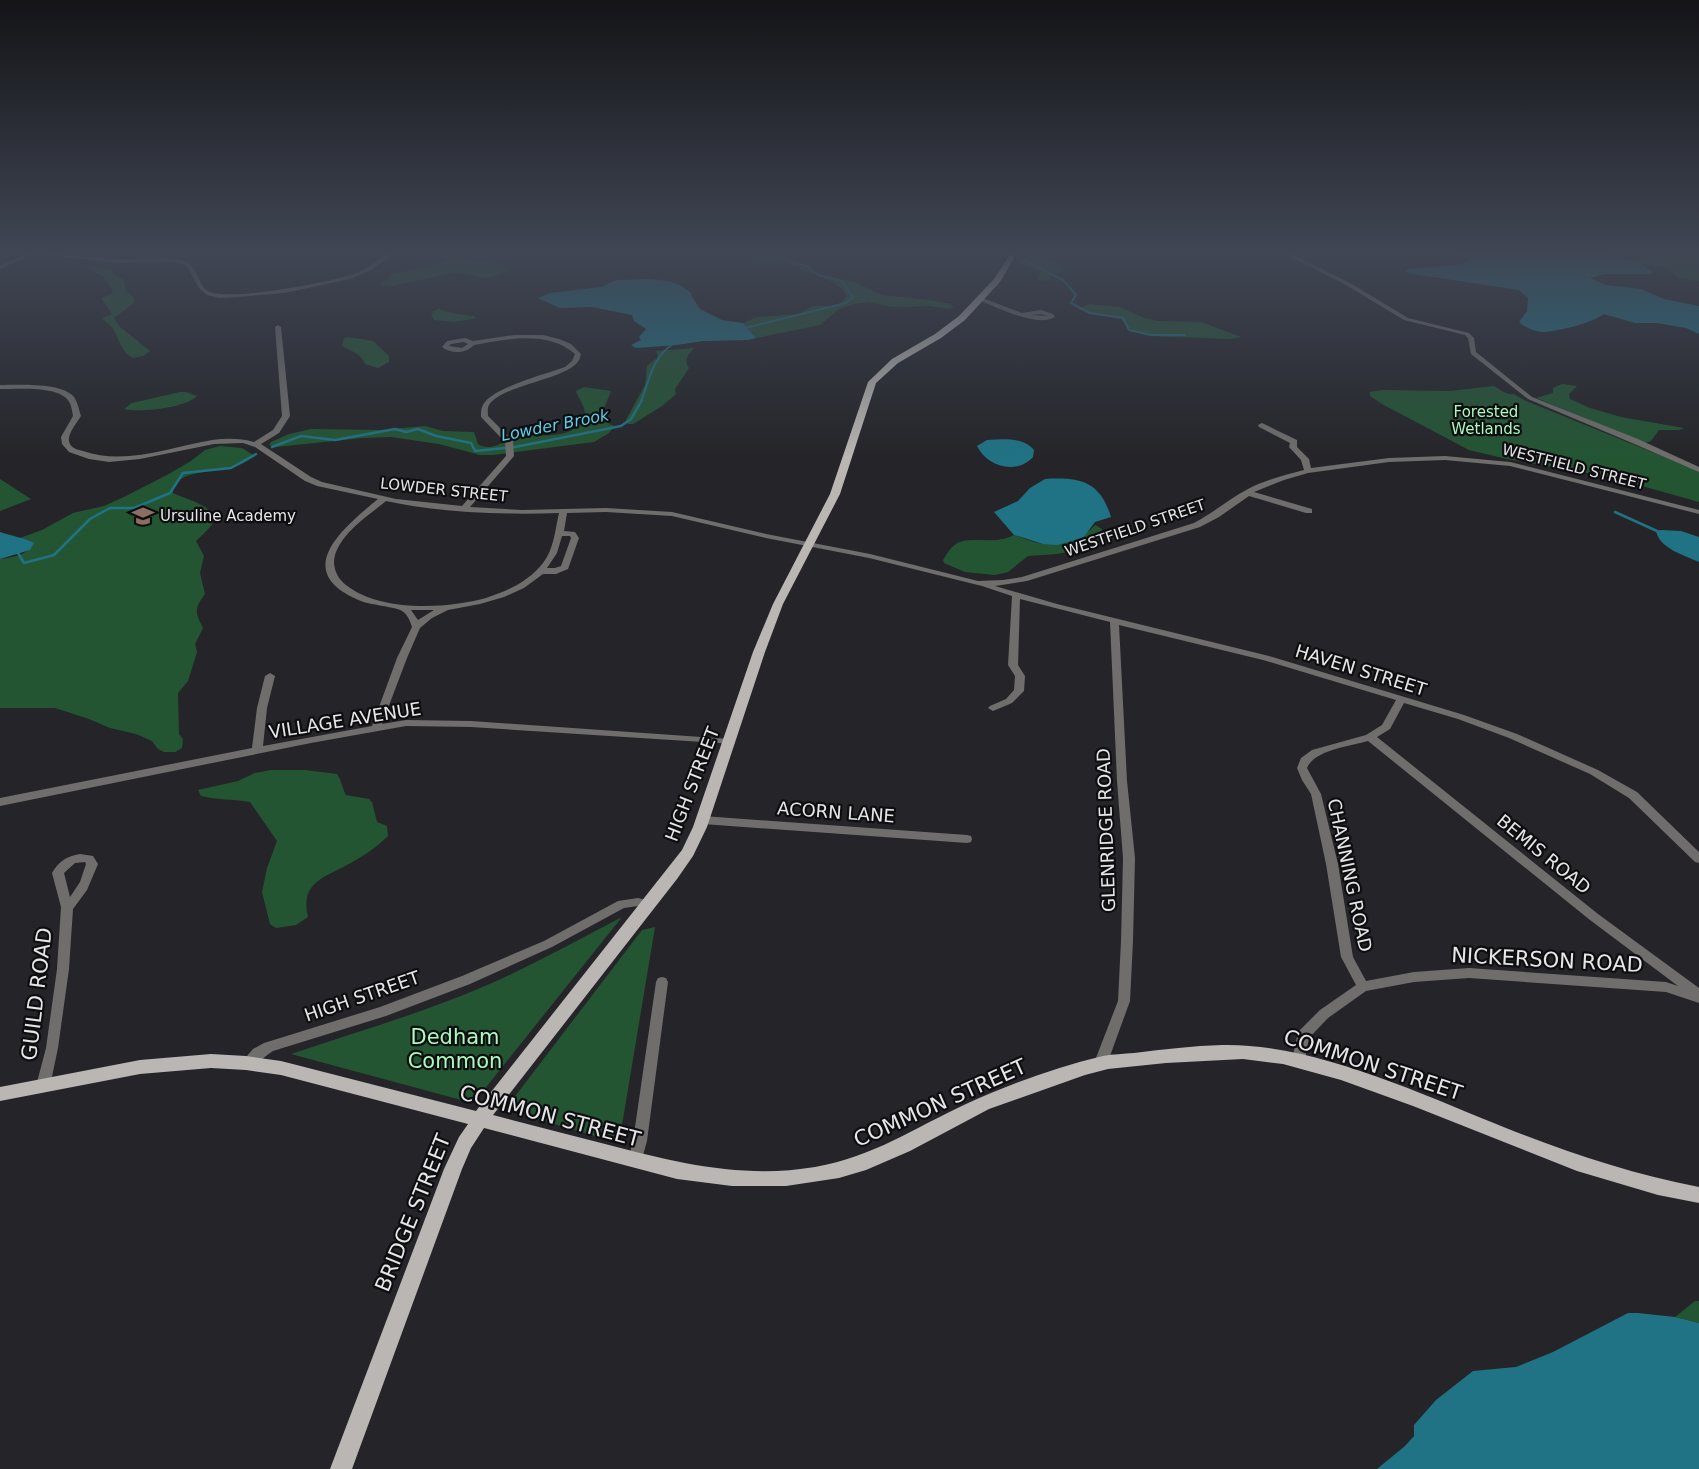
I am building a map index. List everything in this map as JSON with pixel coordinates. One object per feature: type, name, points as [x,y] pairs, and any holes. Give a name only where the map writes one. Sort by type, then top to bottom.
[{"type":"main road","name":"HIGH STREET","points":[[648,905],[688,852],[703,820],[773,614],[835,494],[872,382],[895,361],[957,322]]},
{"type":"main road","name":"BRIDGE STREET","points":[[341,1469],[453,1168],[465,1143],[479,1120],[648,905]]},
{"type":"main road","name":"COMMON STREET","points":[[248,1063],[281,1068],[635,1161],[686,1173],[740,1180],[786,1179],[829,1172],[856,1164],[891,1151],[979,1106],[1049,1080],[1101,1064],[1174,1054],[1227,1052],[1267,1054],[1299,1060],[1432,1104],[1555,1154],[1626,1179],[1671,1191],[1699,1195]]},
{"type":"main road","points":[[0,1094],[148,1067],[206,1062],[248,1063]]},
{"type":"street","points":[[1416,322],[1466,334],[1471,338],[1472,353],[1530,398],[1635,441],[1699,470]]},
{"type":"street","points":[[256,444],[276,432],[286,416],[278,328]]},
{"type":"street","points":[[464,509],[507,460],[511,447],[485,417],[485,406],[489,401],[503,394],[567,368],[575,362],[578,354],[568,344],[545,337],[472,343]]},
{"type":"street","name":"LOWDER STREET","points":[[0,387],[36,388],[68,395],[72,400],[77,416],[65,437],[66,444],[72,450],[98,459],[135,458],[221,441],[239,440],[256,444],[308,479],[335,488],[385,498],[464,509],[522,512],[606,510],[672,514],[809,545]]},
{"type":"street","points":[[1262,425],[1294,442],[1293,447],[1305,459],[1308,471]]},
{"type":"street","name":"WESTFIELD STREET","points":[[809,545],[870,556],[978,584],[1003,583],[1024,579],[1180,530],[1216,515],[1247,493],[1268,482],[1308,471],[1410,459],[1445,458],[1493,461],[1536,469],[1699,512]]},
{"type":"street","points":[[1247,493],[1309,511]]},
{"type":"street","points":[[385,498],[344,534],[332,551],[330,568],[337,582],[356,596],[376,603],[403,606],[447,607],[471,604],[501,595],[527,582],[540,571],[552,556],[564,511]]},
{"type":"street","points":[[540,571],[556,571],[565,567],[575,538],[572,534],[558,533]]},
{"type":"street","name":"HAVEN STREET","points":[[978,584],[1016,596],[1266,658],[1492,728],[1532,743],[1618,785],[1644,804],[1699,858]]},
{"type":"street","points":[[993,708],[1009,701],[1018,691],[1020,676],[1013,664],[1016,596]]},
{"type":"street","points":[[403,606],[413,617],[416,627]]},
{"type":"street","points":[[376,728],[416,627],[429,616],[447,607]]},
{"type":"street","name":"GLENRIDGE ROAD","points":[[1101,1064],[1124,1001],[1127,941],[1129,858],[1122,781],[1114,620]]},
{"type":"street","points":[[256,751],[262,708],[270,676]]},
{"type":"street","name":"CHANNING ROAD","points":[[1363,987],[1347,957],[1332,864],[1316,794],[1302,768],[1305,760],[1316,752],[1370,737],[1386,728],[1401,700]]},
{"type":"street","name":"VILLAGE AVENUE","points":[[0,802],[406,723],[445,723],[730,742]]},
{"type":"street","name":"BEMIS ROAD","points":[[1370,737],[1594,917],[1699,997]]},
{"type":"street","name":"ACORN LANE","points":[[703,820],[967,839]]},
{"type":"street","name":"HIGH STREET","points":[[248,1063],[258,1053],[269,1048],[401,1005],[488,971],[548,944],[622,904],[638,902],[648,905]]},
{"type":"street","name":"GUILD ROAD","points":[[43,1086],[52,1048],[62,982],[68,907]]},
{"type":"street","name":"NICKERSON ROAD","points":[[1363,987],[1414,976],[1469,972],[1666,987],[1699,997]]},
{"type":"street","points":[[635,1161],[640,1141],[662,982]]},
{"type":"street","points":[[1299,1060],[1303,1036],[1324,1014],[1363,987]]},
{"type":"green space","points":[[106,322],[116,322],[119,326],[150,351],[143,356],[133,358],[123,349],[112,328]]},
{"type":"green space","points":[[824,322],[820,325],[756,338],[743,323]]},
{"type":"green space","points":[[1123,322],[1201,322],[1241,337],[1230,339],[1151,336],[1126,326]]},
{"type":"green space","points":[[344,338],[373,341],[389,356],[389,362],[378,368],[365,364],[359,355],[342,346]]},
{"type":"green space","points":[[694,348],[687,357],[689,368],[675,389],[676,394],[662,406],[633,424],[628,424],[626,420],[645,385],[647,366],[658,357],[656,351]]},
{"type":"green space","points":[[1562,384],[1577,386],[1569,394],[1570,399],[1590,408],[1621,417],[1684,428],[1679,430],[1659,430],[1651,441],[1645,443],[1536,398],[1553,393],[1553,388]]},
{"type":"green space","name":"Forested Wetlands","points":[[1494,386],[1506,393],[1514,394],[1526,401],[1699,471],[1699,502],[1610,477],[1507,459],[1469,450],[1370,396],[1370,392],[1382,390],[1450,391]]},
{"type":"green space","points":[[584,387],[611,391],[603,411],[609,424],[615,426],[609,433],[594,442],[493,455],[480,455],[439,444],[391,437],[362,438],[276,447],[269,445],[271,442],[289,434],[311,429],[380,430],[425,426],[443,431],[474,432],[478,444],[492,447],[514,438],[555,435],[574,429],[582,422],[585,416],[576,391]]},
{"type":"green space","points":[[180,392],[197,396],[183,404],[162,408],[124,409],[132,403]]},
{"type":"green space","points":[[220,446],[242,448],[255,456],[234,467],[187,476],[174,485],[173,493],[208,509],[213,520],[210,527],[196,541],[204,556],[200,573],[205,594],[197,607],[198,618],[203,628],[195,644],[197,652],[188,681],[178,693],[179,734],[183,739],[182,748],[175,752],[164,752],[158,749],[152,741],[136,734],[110,728],[55,708],[0,708],[0,559],[18,556],[32,547],[28,540],[17,539],[42,530],[73,513],[104,506],[126,496],[167,475],[205,450]]},
{"type":"green space","points":[[0,479],[31,499],[0,511]]},
{"type":"green space","points":[[1095,525],[1102,529],[1099,546],[1057,554],[1028,556],[1008,572],[995,575],[965,572],[944,563],[943,560],[952,547],[962,541],[998,540],[1014,535],[1038,543],[1051,544],[1084,534]]},
{"type":"green space","points":[[271,770],[305,770],[337,774],[346,795],[369,799],[372,802],[377,822],[387,826],[388,836],[353,862],[322,878],[310,889],[306,906],[308,917],[296,925],[276,928],[270,924],[262,892],[267,868],[277,841],[250,802],[201,796],[198,790],[238,781],[255,773]]},
{"type":"green space","name":"Dedham Common","points":[[622,917],[479,1096],[472,1100],[465,1101],[291,1054],[409,1015],[478,989],[533,964]]},
{"type":"green space","name":"Dedham Common","points":[[655,927],[619,1143],[520,1114],[510,1103],[642,930]]},
{"type":"green space","points":[[1695,1301],[1699,1301],[1699,1323],[1675,1317]]},
{"type":"water","points":[[635,322],[733,322],[743,323],[756,338],[636,348],[631,345],[641,340],[639,337],[646,329]]},
{"type":"water","points":[[1519,322],[1588,322],[1544,332],[1524,326]]},
{"type":"water","points":[[1630,322],[1699,322],[1699,334],[1686,328],[1657,323]]},
{"type":"water","points":[[987,440],[1019,441],[1034,450],[1033,457],[1019,466],[1003,466],[988,459],[977,446]]},
{"type":"water","points":[[1045,479],[1069,479],[1087,484],[1101,496],[1111,517],[1095,522],[1083,538],[1057,545],[1043,544],[1014,535],[994,512],[1018,501],[1030,488]]},
{"type":"water","points":[[1656,531],[1681,531],[1699,537],[1699,562],[1667,547],[1658,537]]},
{"type":"water","points":[[0,532],[34,543],[30,550],[0,559]]},
{"type":"water","points":[[1628,1313],[1675,1317],[1699,1323],[1699,1469],[1377,1469],[1414,1436],[1414,1425],[1436,1400],[1473,1371],[1516,1367],[1553,1352]]},
{"type":"waterway","name":"Lowder Brook","points":[[745,328],[771,322]]},
{"type":"waterway","points":[[1125,322],[1129,330],[1151,335],[1185,335]]},
{"type":"waterway","name":"Lowder Brook","points":[[641,401],[656,362],[673,344]]},
{"type":"waterway","name":"Lowder Brook","points":[[272,447],[301,436],[335,440],[395,429],[406,432],[418,429],[436,436],[471,443],[475,451],[515,447],[621,426],[631,419],[642,400]]},
{"type":"waterway","name":"Lowder Brook","points":[[18,553],[24,563],[54,555],[90,519],[110,508],[134,508],[170,493],[183,473],[231,468],[256,454]]},
{"type":"waterway","points":[[1615,512],[1657,531]]},
{"type":"place","name":"Ursuline Academy","points":[[143,516]]}]
